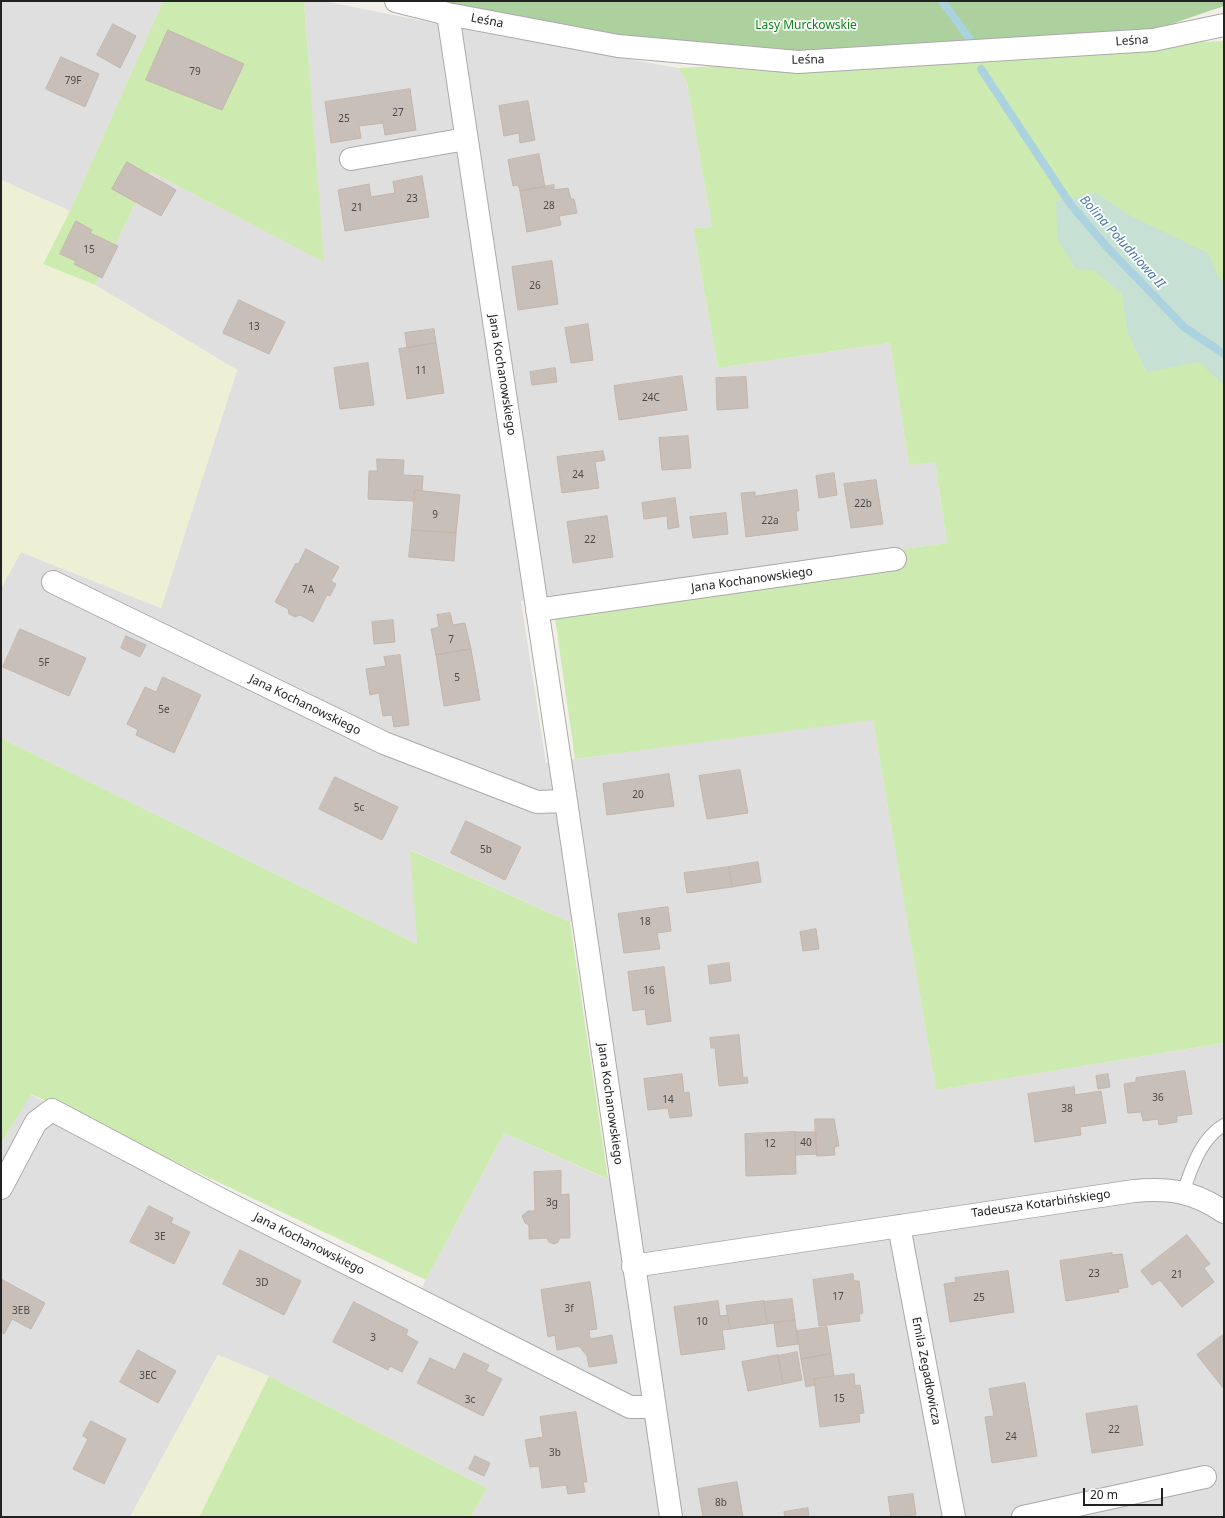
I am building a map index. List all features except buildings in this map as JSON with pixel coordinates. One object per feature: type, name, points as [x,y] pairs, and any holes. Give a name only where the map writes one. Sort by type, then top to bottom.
[{"type":"street","name":"Leśna","points":[[396,1],[448,14],[618,46],[798,62],[1153,40],[1224,25]]},
{"type":"street","name":"Jana Kochanowskiego","points":[[448,14],[566,800],[653,1407],[671,1517]]},
{"type":"street","points":[[351,159],[466,139]]},
{"type":"street","name":"Jana Kochanowskiego","points":[[537,610],[895,559]]},
{"type":"street","name":"Jana Kochanowskiego","points":[[54,582],[384,743],[537,802],[566,800]]},
{"type":"street","name":"Jana Kochanowskiego","points":[[1,1188],[36,1122],[52,1110],[218,1198],[630,1407],[653,1407]]},
{"type":"street","name":"Tadeusza Kotarbińskiego","points":[[633,1266],[1134,1190],[1164,1189],[1183,1192],[1204,1200],[1224,1212]]},
{"type":"street","name":"Emila Zegadłowicza","points":[[898,1226],[954,1517]]},
{"type":"street","points":[[1023,1517],[1205,1477]]},
{"type":"lane","points":[[1183,1192],[1205,1141],[1214,1131],[1224,1124]]},
{"type":"shaded area","points":[[1,1],[163,1],[70,211],[1,180]]},
{"type":"shaded area","points":[[304,1],[323,1],[478,32],[678,68],[687,83],[712,227],[693,228],[718,368],[890,343],[909,465],[935,462],[947,543],[521,601],[546,763],[873,719],[936,1090],[1224,1043],[1224,1517],[471,1517],[487,1488],[269,1376],[218,1355],[130,1517],[1,1517],[1,1145],[30,1094],[326,1264],[411,1308],[504,1133],[607,1179],[626,1154],[593,920],[570,922],[411,850],[417,944],[1,738],[1,588],[21,552],[161,608],[237,370],[95,285],[151,172],[323,261]]},
{"type":"green space","points":[[163,1],[304,1],[324,262],[151,172],[95,285],[43,264],[70,211]]},
{"type":"green space","name":"Lasy Murckowskie","points":[[432,1],[1224,1],[1224,6],[1151,31],[810,53],[626,38]]},
{"type":"green space","points":[[1224,41],[1224,1043],[936,1090],[873,720],[575,759],[552,597],[947,543],[935,462],[909,465],[890,343],[718,368],[693,228],[712,227],[687,83],[678,68]]},
{"type":"green space","points":[[1,180],[70,211],[43,264],[95,285],[237,370],[161,608],[21,552],[1,588]]},
{"type":"green space","points":[[1096,193],[1131,216],[1208,253],[1219,278],[1224,282],[1224,385],[1199,362],[1147,372],[1128,334],[1122,294],[1094,270],[1076,269],[1057,238],[1056,201]]},
{"type":"green space","points":[[1,738],[417,944],[410,850],[570,922],[608,1179],[504,1133],[426,1280],[31,1094],[1,1144]]},
{"type":"green space","points":[[218,1355],[269,1376],[199,1517],[130,1517]]},
{"type":"green space","points":[[269,1376],[487,1488],[471,1517],[199,1517]]},
{"type":"waterway","name":"Bolina Południowa II","points":[[942,1],[969,38]]},
{"type":"waterway","name":"Bolina Południowa II","points":[[981,69],[1071,205],[1106,246],[1184,327],[1224,354]]}]
